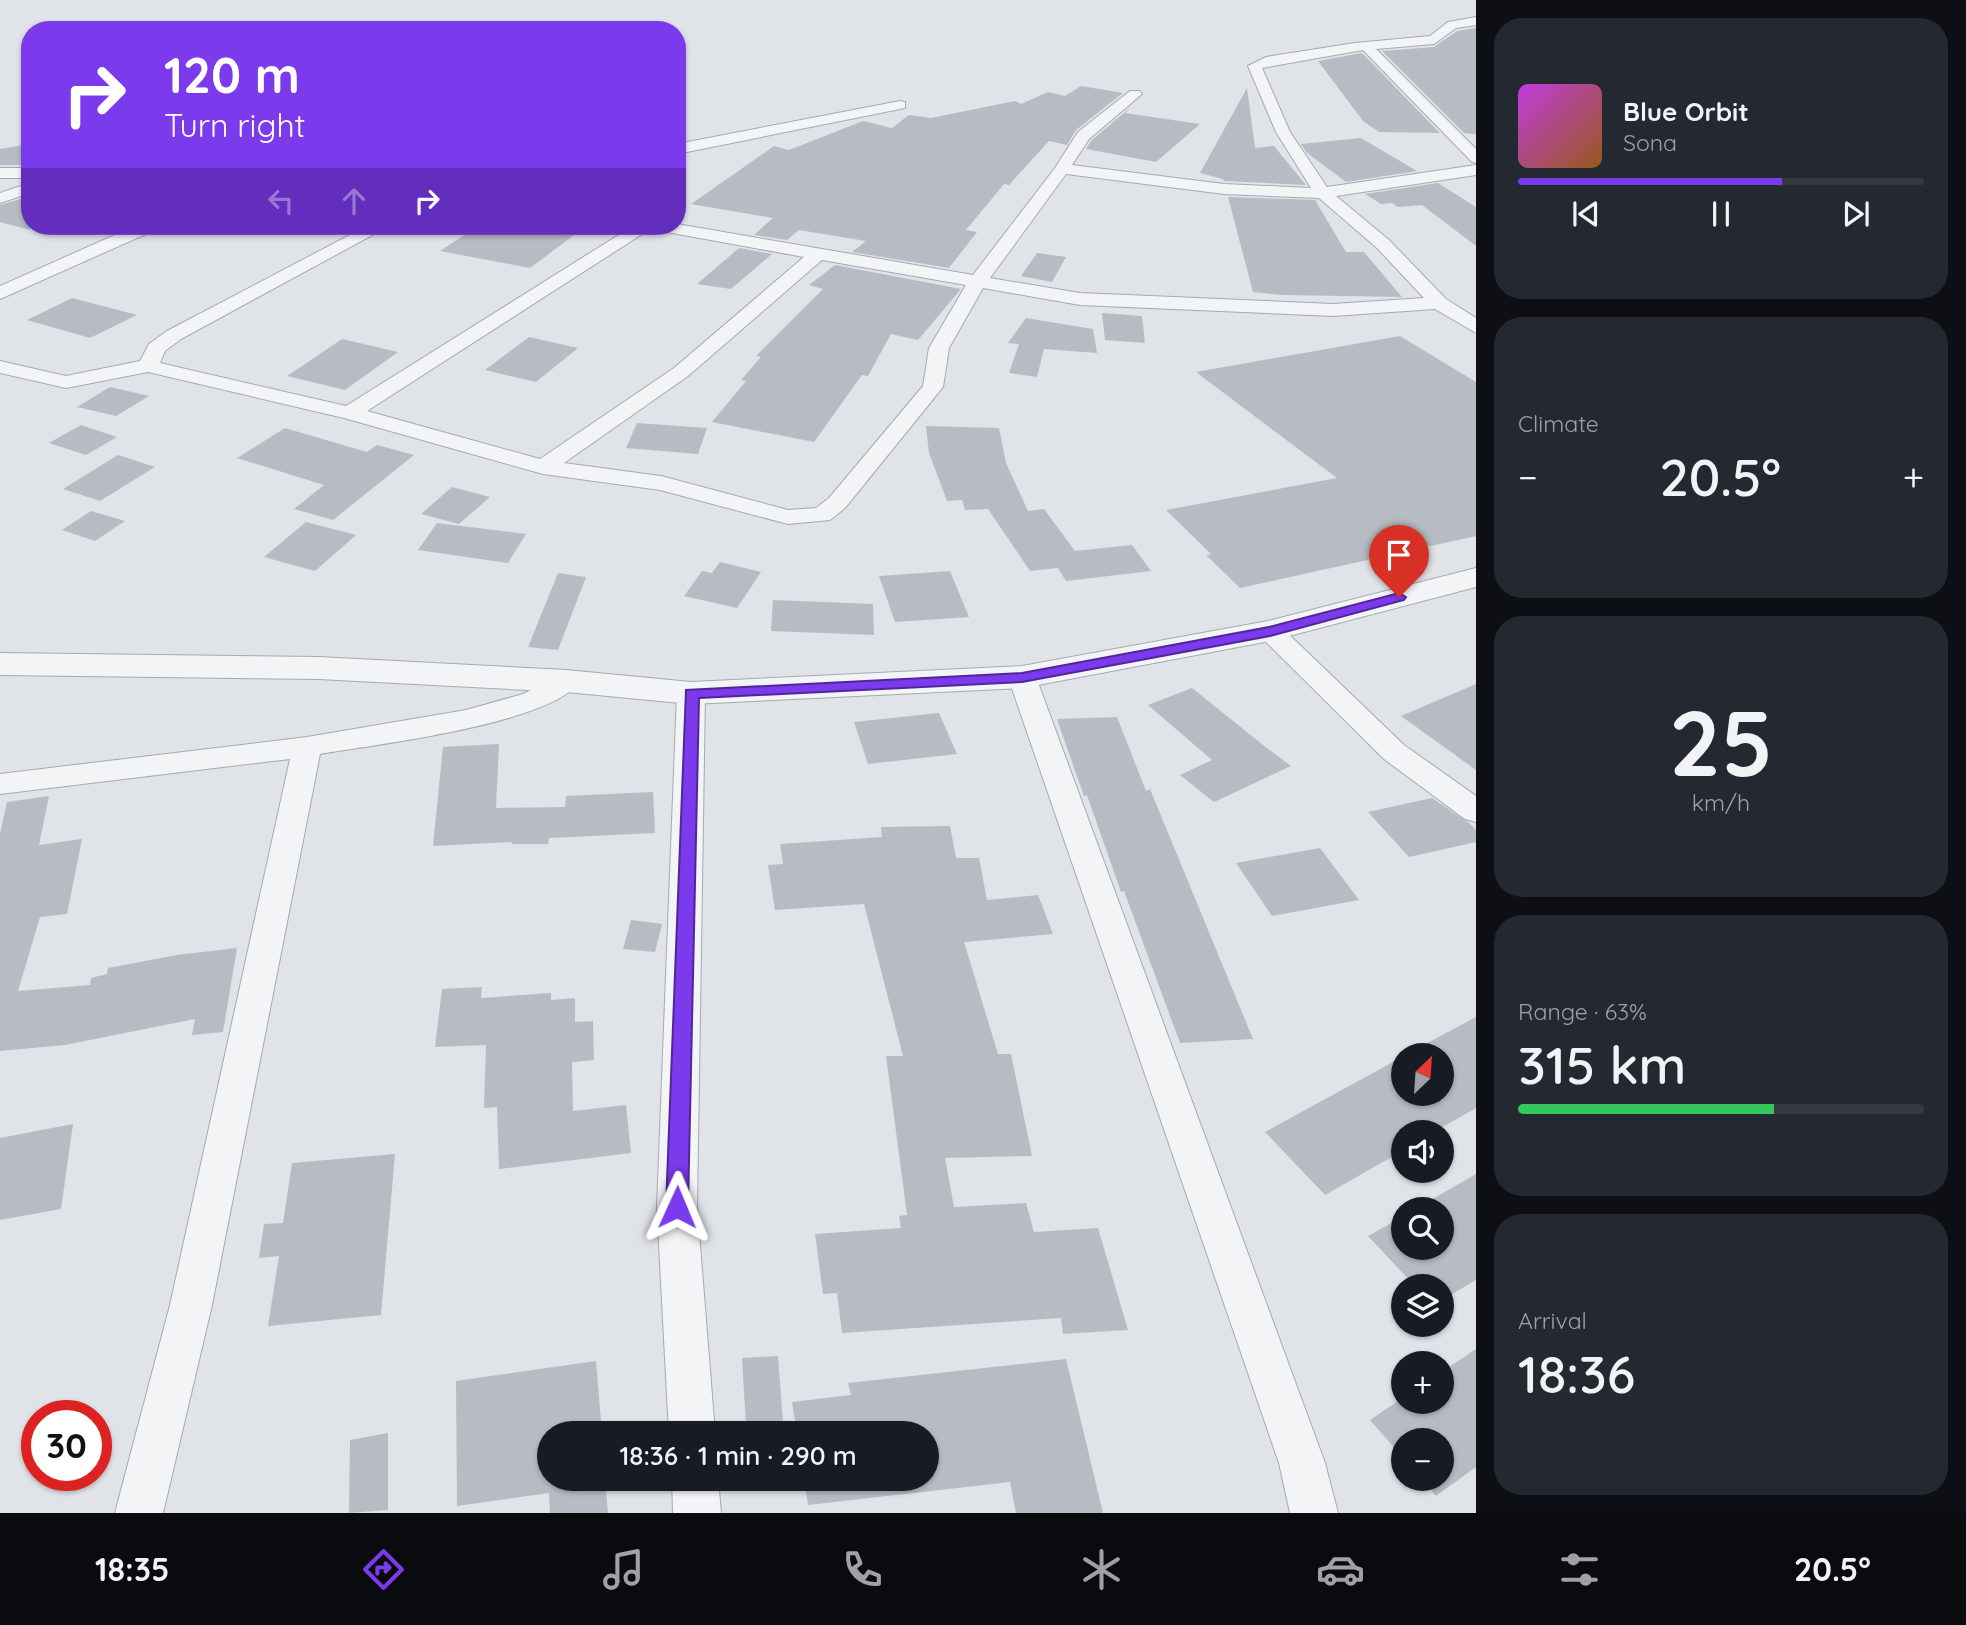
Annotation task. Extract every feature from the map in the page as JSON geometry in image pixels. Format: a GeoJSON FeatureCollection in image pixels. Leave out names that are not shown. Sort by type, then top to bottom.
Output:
{"type":"FeatureCollection","features":[{"type":"Feature","properties":{"kind":"street"},"geometry":{"type":"LineString","coordinates":[[1476,21],[1452,25],[1434,40],[1366,46],[1266,61],[1255,66],[1283,132],[1324,193],[1383,244],[1439,303],[1476,327]]}},
{"type":"Feature","properties":{"kind":"street"},"geometry":{"type":"LineString","coordinates":[[1452,25],[1476,38]]}},
{"type":"Feature","properties":{"kind":"street"},"geometry":{"type":"LineString","coordinates":[[1366,46],[1476,158]]}},
{"type":"Feature","properties":{"kind":"street"},"geometry":{"type":"LineString","coordinates":[[0,367],[66,382],[148,366],[349,412],[543,467],[661,483],[788,517],[822,515],[837,503],[933,387],[939,348],[977,282],[1062,169],[1070,149],[1079,138],[1135,94]]}},
{"type":"Feature","properties":{"kind":"street"},"geometry":{"type":"LineString","coordinates":[[686,147],[900,105]]}},
{"type":"Feature","properties":{"kind":"street"},"geometry":{"type":"LineString","coordinates":[[1062,169],[1224,190],[1324,193],[1476,170]]}},
{"type":"Feature","properties":{"kind":"street"},"geometry":{"type":"LineString","coordinates":[[0,173],[21,173]]}},
{"type":"Feature","properties":{"kind":"street"},"geometry":{"type":"LineString","coordinates":[[0,198],[21,191]]}},
{"type":"Feature","properties":{"kind":"street"},"geometry":{"type":"LineString","coordinates":[[686,231],[1080,299],[1333,310],[1439,303]]}},
{"type":"Feature","properties":{"kind":"street"},"geometry":{"type":"LineString","coordinates":[[0,293],[127,235]]}},
{"type":"Feature","properties":{"kind":"street"},"geometry":{"type":"LineString","coordinates":[[148,366],[156,348],[174,335],[363,235]]}},
{"type":"Feature","properties":{"kind":"street"},"geometry":{"type":"LineString","coordinates":[[349,412],[630,235]]}},
{"type":"Feature","properties":{"kind":"street"},"geometry":{"type":"LineString","coordinates":[[543,467],[681,372],[819,253]]}},
{"type":"Feature","properties":{"kind":"street"},"geometry":{"type":"LineString","coordinates":[[0,663],[319,668],[566,681],[691,694],[1022,677],[1270,631],[1476,577]]}},
{"type":"Feature","properties":{"kind":"street"},"geometry":{"type":"LineString","coordinates":[[1270,631],[1394,752],[1476,811]]}},
{"type":"Feature","properties":{"kind":"street"},"geometry":{"type":"LineString","coordinates":[[1022,677],[1302,1463],[1314,1513]]}},
{"type":"Feature","properties":{"kind":"street"},"geometry":{"type":"LineString","coordinates":[[0,784],[307,747],[467,719],[533,700],[566,681]]}},
{"type":"Feature","properties":{"kind":"street"},"geometry":{"type":"LineString","coordinates":[[691,694],[677,1207],[691,1421]]}},
{"type":"Feature","properties":{"kind":"street"},"geometry":{"type":"LineString","coordinates":[[139,1513],[191,1305],[307,747]]}},
{"type":"Feature","properties":{"kind":"street"},"geometry":{"type":"LineString","coordinates":[[696,1491],[697,1513]]}},
{"type":"Feature","properties":{"kind":"building"},"geometry":{"type":"Polygon","coordinates":[[[1476,28],[1476,134],[1464,133],[1382,51],[1434,47],[1457,31],[1476,28]]]}},
{"type":"Feature","properties":{"kind":"building"},"geometry":{"type":"Polygon","coordinates":[[[1362,53],[1440,133],[1379,132],[1363,121],[1318,61],[1362,53]]]}},
{"type":"Feature","properties":{"kind":"building"},"geometry":{"type":"Polygon","coordinates":[[[1081,86],[1123,93],[1076,130],[1067,145],[1049,141],[1009,185],[1004,184],[966,230],[977,232],[949,268],[852,252],[866,241],[799,230],[787,240],[754,235],[773,218],[691,204],[774,146],[789,150],[863,121],[892,128],[909,115],[931,118],[1015,101],[1021,104],[1048,92],[1065,96],[1081,86]]]}},
{"type":"Feature","properties":{"kind":"building"},"geometry":{"type":"Polygon","coordinates":[[[1247,88],[1255,148],[1274,146],[1306,185],[1224,181],[1200,173],[1247,88]]]}},
{"type":"Feature","properties":{"kind":"building"},"geometry":{"type":"Polygon","coordinates":[[[1132,106],[1125,113],[1200,124],[1156,162],[1086,149],[1091,141],[1132,106]]]}},
{"type":"Feature","properties":{"kind":"building"},"geometry":{"type":"Polygon","coordinates":[[[1361,138],[1417,171],[1346,182],[1306,152],[1301,144],[1361,138]]]}},
{"type":"Feature","properties":{"kind":"building"},"geometry":{"type":"Polygon","coordinates":[[[21,145],[21,165],[0,165],[0,149],[21,145]]]}},
{"type":"Feature","properties":{"kind":"building"},"geometry":{"type":"Polygon","coordinates":[[[1438,183],[1476,207],[1476,246],[1422,205],[1398,207],[1392,203],[1381,204],[1365,194],[1438,183]]]}},
{"type":"Feature","properties":{"kind":"building"},"geometry":{"type":"Polygon","coordinates":[[[1228,197],[1315,200],[1346,252],[1364,252],[1402,297],[1253,292],[1228,197]]]}},
{"type":"Feature","properties":{"kind":"building"},"geometry":{"type":"Polygon","coordinates":[[[21,199],[21,228],[0,222],[0,205],[21,199]]]}},
{"type":"Feature","properties":{"kind":"building"},"geometry":{"type":"Polygon","coordinates":[[[464,235],[574,235],[530,268],[440,251],[464,235]]]}},
{"type":"Feature","properties":{"kind":"building"},"geometry":{"type":"Polygon","coordinates":[[[739,248],[772,254],[731,289],[697,284],[739,248]]]}},
{"type":"Feature","properties":{"kind":"building"},"geometry":{"type":"Polygon","coordinates":[[[1037,253],[1066,257],[1052,282],[1021,276],[1037,253]]]}},
{"type":"Feature","properties":{"kind":"building"},"geometry":{"type":"Polygon","coordinates":[[[835,265],[961,289],[918,340],[891,334],[868,376],[862,375],[814,442],[712,422],[746,381],[741,380],[761,357],[756,356],[823,289],[809,285],[835,265]]]}},
{"type":"Feature","properties":{"kind":"building"},"geometry":{"type":"Polygon","coordinates":[[[72,298],[137,315],[90,338],[27,320],[72,298]]]}},
{"type":"Feature","properties":{"kind":"building"},"geometry":{"type":"Polygon","coordinates":[[[1102,313],[1142,316],[1145,343],[1105,340],[1102,313]]]}},
{"type":"Feature","properties":{"kind":"building"},"geometry":{"type":"Polygon","coordinates":[[[1026,318],[1093,329],[1097,353],[1044,349],[1037,377],[1009,373],[1019,344],[1008,343],[1026,318]]]}},
{"type":"Feature","properties":{"kind":"building"},"geometry":{"type":"Polygon","coordinates":[[[1400,336],[1476,382],[1476,536],[1240,588],[1206,555],[1211,554],[1166,510],[1337,478],[1196,372],[1400,336]]]}},
{"type":"Feature","properties":{"kind":"building"},"geometry":{"type":"Polygon","coordinates":[[[529,337],[578,348],[536,382],[485,370],[529,337]]]}},
{"type":"Feature","properties":{"kind":"building"},"geometry":{"type":"Polygon","coordinates":[[[342,339],[398,352],[345,390],[287,376],[342,339]]]}},
{"type":"Feature","properties":{"kind":"building"},"geometry":{"type":"Polygon","coordinates":[[[110,387],[149,396],[116,416],[77,407],[110,387]]]}},
{"type":"Feature","properties":{"kind":"building"},"geometry":{"type":"Polygon","coordinates":[[[637,423],[707,428],[698,454],[626,448],[637,423]]]}},
{"type":"Feature","properties":{"kind":"building"},"geometry":{"type":"Polygon","coordinates":[[[81,425],[117,437],[86,455],[49,443],[81,425]]]}},
{"type":"Feature","properties":{"kind":"building"},"geometry":{"type":"Polygon","coordinates":[[[926,426],[999,428],[1006,463],[1028,511],[1044,509],[1075,551],[1132,545],[1151,571],[1066,581],[1058,568],[1030,571],[988,509],[965,510],[962,500],[947,501],[929,453],[926,426]]]}},
{"type":"Feature","properties":{"kind":"building"},"geometry":{"type":"Polygon","coordinates":[[[285,428],[367,452],[377,445],[414,455],[333,520],[294,509],[324,485],[237,458],[285,428]]]}},
{"type":"Feature","properties":{"kind":"building"},"geometry":{"type":"Polygon","coordinates":[[[118,455],[155,467],[100,501],[63,489],[118,455]]]}},
{"type":"Feature","properties":{"kind":"building"},"geometry":{"type":"Polygon","coordinates":[[[452,487],[490,497],[459,524],[421,514],[452,487]]]}},
{"type":"Feature","properties":{"kind":"building"},"geometry":{"type":"Polygon","coordinates":[[[91,511],[125,521],[95,541],[62,530],[91,511]]]}},
{"type":"Feature","properties":{"kind":"building"},"geometry":{"type":"Polygon","coordinates":[[[306,522],[356,535],[315,571],[264,557],[306,522]]]}},
{"type":"Feature","properties":{"kind":"building"},"geometry":{"type":"Polygon","coordinates":[[[437,523],[526,534],[508,563],[418,550],[437,523]]]}},
{"type":"Feature","properties":{"kind":"building"},"geometry":{"type":"Polygon","coordinates":[[[720,562],[761,572],[737,608],[684,596],[702,571],[712,573],[720,562]]]}},
{"type":"Feature","properties":{"kind":"building"},"geometry":{"type":"Polygon","coordinates":[[[950,571],[969,617],[895,622],[879,576],[950,571]]]}},
{"type":"Feature","properties":{"kind":"building"},"geometry":{"type":"Polygon","coordinates":[[[558,573],[586,577],[558,650],[528,647],[558,573]]]}},
{"type":"Feature","properties":{"kind":"building"},"geometry":{"type":"Polygon","coordinates":[[[773,600],[873,604],[874,635],[771,631],[773,600]]]}},
{"type":"Feature","properties":{"kind":"building"},"geometry":{"type":"Polygon","coordinates":[[[1476,684],[1476,770],[1401,716],[1476,684]]]}},
{"type":"Feature","properties":{"kind":"building"},"geometry":{"type":"Polygon","coordinates":[[[1192,688],[1291,766],[1214,802],[1180,775],[1212,760],[1148,705],[1192,688]]]}},
{"type":"Feature","properties":{"kind":"building"},"geometry":{"type":"Polygon","coordinates":[[[939,713],[957,754],[868,764],[854,722],[939,713]]]}},
{"type":"Feature","properties":{"kind":"building"},"geometry":{"type":"Polygon","coordinates":[[[1117,717],[1146,791],[1150,789],[1253,1039],[1180,1043],[1057,719],[1117,717]]]}},
{"type":"Feature","properties":{"kind":"building"},"geometry":{"type":"Polygon","coordinates":[[[499,744],[496,808],[565,807],[566,796],[653,792],[655,833],[549,838],[548,844],[512,842],[433,846],[443,747],[499,744]]]}},
{"type":"Feature","properties":{"kind":"building"},"geometry":{"type":"Polygon","coordinates":[[[49,796],[39,845],[82,839],[67,914],[40,917],[18,991],[90,985],[91,978],[107,974],[108,968],[177,955],[237,948],[223,1032],[192,1035],[195,1019],[65,1045],[0,1051],[0,834],[7,802],[49,796]]]}},
{"type":"Feature","properties":{"kind":"building"},"geometry":{"type":"Polygon","coordinates":[[[1432,798],[1476,830],[1476,842],[1409,857],[1368,812],[1432,798]]]}},
{"type":"Feature","properties":{"kind":"building"},"geometry":{"type":"Polygon","coordinates":[[[950,826],[956,858],[979,858],[987,900],[1038,895],[1053,934],[964,942],[998,1054],[1011,1054],[1032,1156],[945,1158],[954,1207],[1026,1203],[1034,1232],[1098,1228],[1128,1330],[1063,1334],[1061,1318],[842,1333],[837,1293],[823,1294],[815,1234],[901,1228],[899,1216],[907,1215],[886,1056],[903,1056],[864,904],[775,910],[768,865],[783,864],[780,844],[882,837],[881,827],[950,826]]]}},
{"type":"Feature","properties":{"kind":"building"},"geometry":{"type":"Polygon","coordinates":[[[1320,848],[1359,900],[1272,916],[1236,863],[1320,848]]]}},
{"type":"Feature","properties":{"kind":"building"},"geometry":{"type":"Polygon","coordinates":[[[631,920],[662,924],[655,952],[623,949],[631,920]]]}},
{"type":"Feature","properties":{"kind":"building"},"geometry":{"type":"Polygon","coordinates":[[[482,987],[481,998],[551,993],[551,1000],[575,998],[575,1022],[593,1021],[594,1060],[572,1062],[573,1111],[626,1105],[631,1153],[499,1169],[497,1107],[484,1108],[486,1045],[435,1047],[442,989],[482,987]]]}},
{"type":"Feature","properties":{"kind":"building"},"geometry":{"type":"Polygon","coordinates":[[[1476,1017],[1476,1108],[1454,1121],[1391,1120],[1391,1157],[1325,1195],[1265,1132],[1391,1063],[1391,1106],[1454,1106],[1454,1043],[1427,1043],[1476,1017]]]}},
{"type":"Feature","properties":{"kind":"building"},"geometry":{"type":"Polygon","coordinates":[[[73,1124],[61,1209],[0,1220],[0,1138],[73,1124]]]}},
{"type":"Feature","properties":{"kind":"building"},"geometry":{"type":"Polygon","coordinates":[[[395,1154],[381,1315],[268,1326],[279,1256],[259,1258],[264,1224],[283,1223],[292,1163],[395,1154]]]}},
{"type":"Feature","properties":{"kind":"building"},"geometry":{"type":"Polygon","coordinates":[[[1476,1174],[1476,1280],[1454,1293],[1454,1274],[1404,1274],[1368,1236],[1391,1223],[1391,1260],[1454,1260],[1454,1197],[1436,1197],[1476,1174]]]}},
{"type":"Feature","properties":{"kind":"building"},"geometry":{"type":"Polygon","coordinates":[[[1476,1349],[1476,1467],[1454,1483],[1454,1428],[1391,1428],[1391,1444],[1370,1420],[1391,1406],[1391,1414],[1454,1414],[1454,1364],[1476,1349]]]}},
{"type":"Feature","properties":{"kind":"building"},"geometry":{"type":"Polygon","coordinates":[[[778,1356],[783,1421],[746,1421],[742,1358],[778,1356]]]}},
{"type":"Feature","properties":{"kind":"building"},"geometry":{"type":"Polygon","coordinates":[[[1066,1359],[1103,1513],[1016,1513],[1010,1482],[939,1490],[939,1421],[795,1421],[792,1402],[851,1395],[848,1383],[1066,1359]]]}},
{"type":"Feature","properties":{"kind":"building"},"geometry":{"type":"Polygon","coordinates":[[[596,1361],[601,1421],[537,1421],[537,1491],[606,1491],[608,1513],[550,1513],[549,1493],[457,1506],[456,1381],[596,1361]]]}},
{"type":"Feature","properties":{"kind":"building"},"geometry":{"type":"Polygon","coordinates":[[[388,1433],[388,1510],[349,1513],[350,1440],[388,1433]]]}},
{"type":"Feature","properties":{"kind":"building"},"geometry":{"type":"Polygon","coordinates":[[[806,1491],[931,1491],[808,1505],[806,1491]]]}},
{"type":"Feature","properties":{"kind":"route"},"geometry":{"type":"LineString","coordinates":[[677,1207],[691,694],[1022,677],[1270,631],[1399,597]]}}]}
